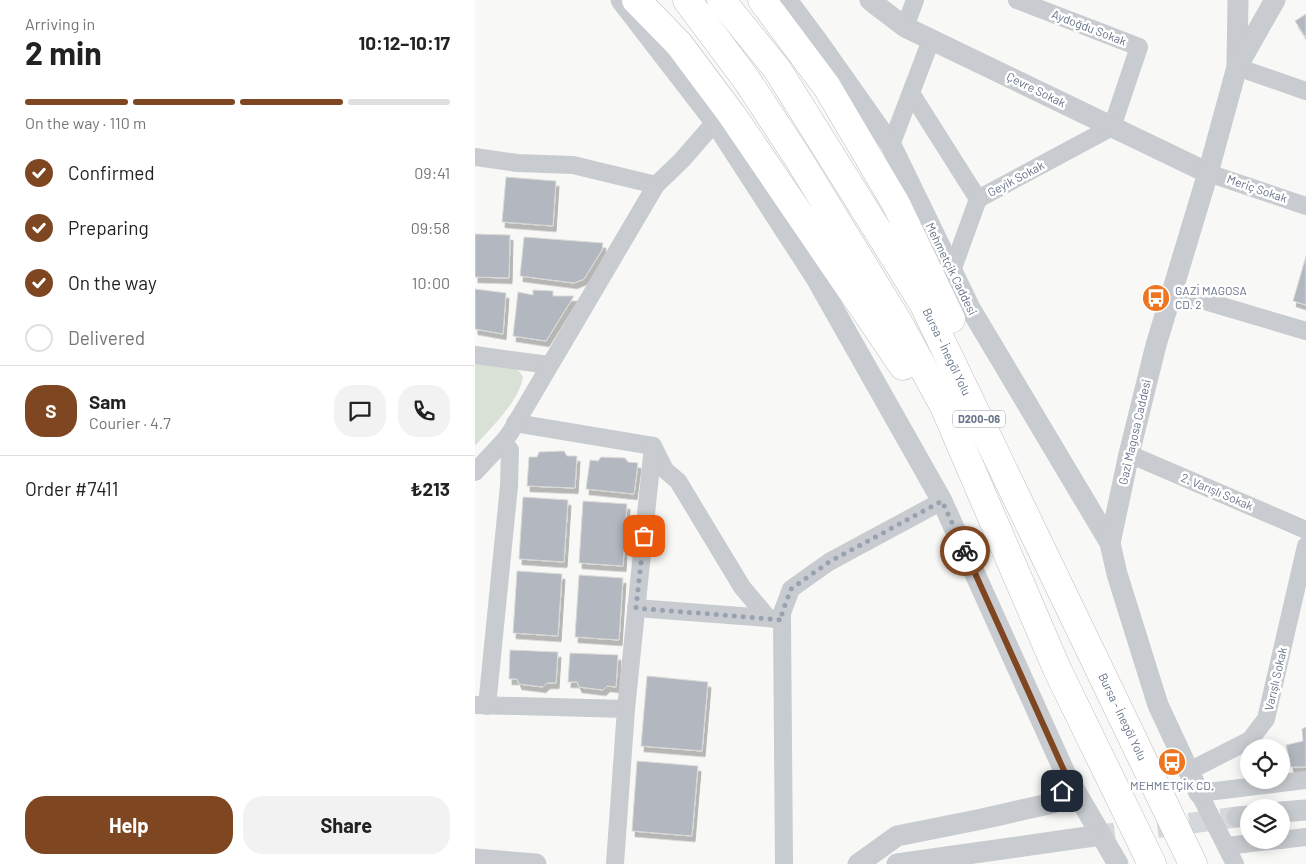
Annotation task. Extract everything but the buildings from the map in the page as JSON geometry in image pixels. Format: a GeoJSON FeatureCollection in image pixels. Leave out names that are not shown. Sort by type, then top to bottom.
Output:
{"type":"FeatureCollection","features":[{"type":"Feature","properties":{"kind":"highway"},"geometry":{"type":"LineString","coordinates":[[636,0],[679,44],[732,115],[884,337],[978,483]]}},
{"type":"Feature","properties":{"kind":"highway","name":"D200-06"},"geometry":{"type":"LineString","coordinates":[[687,0],[745,79],[798,158],[898,322],[944,406],[1057,669],[1152,864]]}},
{"type":"Feature","properties":{"kind":"highway","name":"Bursa - İnegöl Yolu"},"geometry":{"type":"LineString","coordinates":[[721,0],[777,69],[923,303],[1193,864]]}},
{"type":"Feature","properties":{"kind":"highway"},"geometry":{"type":"LineString","coordinates":[[762,0],[827,87],[896,204],[951,319],[965,390]]}},
{"type":"Feature","properties":{"kind":"street"},"geometry":{"type":"LineString","coordinates":[[621,0],[715,122],[816,278],[942,501],[1066,775],[1118,864]]}},
{"type":"Feature","properties":{"kind":"street","name":"Mehmetçik Caddesi"},"geometry":{"type":"LineString","coordinates":[[787,0],[891,145],[970,308],[1110,543]]}},
{"type":"Feature","properties":{"kind":"street","name":"Çevre Sokak"},"geometry":{"type":"LineString","coordinates":[[870,0],[905,27],[1208,173]]}},
{"type":"Feature","properties":{"kind":"street"},"geometry":{"type":"LineString","coordinates":[[905,27],[915,0]]}},
{"type":"Feature","properties":{"kind":"street","name":"Aydoğdu Sokak"},"geometry":{"type":"LineString","coordinates":[[1017,0],[1139,47],[1112,127]]}},
{"type":"Feature","properties":{"kind":"street"},"geometry":{"type":"LineString","coordinates":[[1237,66],[1238,0]]}},
{"type":"Feature","properties":{"kind":"street"},"geometry":{"type":"LineString","coordinates":[[1237,66],[1275,0]]}},
{"type":"Feature","properties":{"kind":"street"},"geometry":{"type":"LineString","coordinates":[[891,145],[931,40]]}},
{"type":"Feature","properties":{"kind":"street"},"geometry":{"type":"LineString","coordinates":[[1237,66],[1306,91]]}},
{"type":"Feature","properties":{"kind":"street","name":"Gazi Magosa Caddesi"},"geometry":{"type":"LineString","coordinates":[[1199,793],[1158,705],[1117,574],[1110,543],[1129,454],[1156,345],[1208,173],[1237,66]]}},
{"type":"Feature","properties":{"kind":"street","name":"Geyik Sokak"},"geometry":{"type":"LineString","coordinates":[[911,93],[978,199],[1112,127]]}},
{"type":"Feature","properties":{"kind":"street"},"geometry":{"type":"LineString","coordinates":[[475,472],[503,442],[515,423],[656,184],[683,160],[715,122]]}},
{"type":"Feature","properties":{"kind":"street"},"geometry":{"type":"LineString","coordinates":[[475,157],[517,163],[573,165],[656,184]]}},
{"type":"Feature","properties":{"kind":"street","name":"Meriç Sokak"},"geometry":{"type":"LineString","coordinates":[[1208,173],[1306,206]]}},
{"type":"Feature","properties":{"kind":"street"},"geometry":{"type":"LineString","coordinates":[[952,271],[978,199]]}},
{"type":"Feature","properties":{"kind":"street"},"geometry":{"type":"LineString","coordinates":[[1171,291],[1306,331]]}},
{"type":"Feature","properties":{"kind":"street"},"geometry":{"type":"LineString","coordinates":[[475,355],[549,365]]}},
{"type":"Feature","properties":{"kind":"street"},"geometry":{"type":"LineString","coordinates":[[515,423],[653,446]]}},
{"type":"Feature","properties":{"kind":"street"},"geometry":{"type":"LineString","coordinates":[[503,442],[511,450],[509,486],[481,705],[625,709]]}},
{"type":"Feature","properties":{"kind":"street"},"geometry":{"type":"LineString","coordinates":[[615,864],[625,709],[653,446]]}},
{"type":"Feature","properties":{"kind":"street"},"geometry":{"type":"LineString","coordinates":[[653,446],[665,470],[678,481],[742,587],[775,619],[784,864]]}},
{"type":"Feature","properties":{"kind":"street","name":"2. Varışlı Sokak"},"geometry":{"type":"LineString","coordinates":[[1129,454],[1306,530]]}},
{"type":"Feature","properties":{"kind":"street"},"geometry":{"type":"LineString","coordinates":[[636,608],[775,619],[782,613],[791,589],[829,562],[942,501]]}},
{"type":"Feature","properties":{"kind":"street","name":"Varışlı Sokak"},"geometry":{"type":"LineString","coordinates":[[1189,771],[1250,740],[1266,719],[1306,546]]}},
{"type":"Feature","properties":{"kind":"street"},"geometry":{"type":"LineString","coordinates":[[858,864],[897,836],[1053,803],[1062,791],[1066,775]]}},
{"type":"Feature","properties":{"kind":"street"},"geometry":{"type":"LineString","coordinates":[[1235,864],[1199,793],[1306,780]]}},
{"type":"Feature","properties":{"kind":"street"},"geometry":{"type":"LineString","coordinates":[[1290,811],[1306,810]]}},
{"type":"Feature","properties":{"kind":"street"},"geometry":{"type":"LineString","coordinates":[[897,864],[1094,836]]}},
{"type":"Feature","properties":{"kind":"street"},"geometry":{"type":"LineString","coordinates":[[1290,839],[1306,837]]}},
{"type":"Feature","properties":{"kind":"street"},"geometry":{"type":"LineString","coordinates":[[1226,846],[1240,844]]}},
{"type":"Feature","properties":{"kind":"street"},"geometry":{"type":"LineString","coordinates":[[475,859],[536,864]]}},
{"type":"Feature","properties":{"kind":"shaded area"},"geometry":{"type":"Polygon","coordinates":[[[475,360],[509,366],[519,371],[523,377],[516,396],[510,405],[475,446],[475,360]]]}},
{"type":"Feature","properties":{"kind":"tunnel"},"geometry":{"type":"LineString","coordinates":[[1094,836],[1237,817]]}},
{"type":"Feature","properties":{"kind":"way so far"},"geometry":{"type":"LineString","coordinates":[[644,536],[636,608],[782,620],[782,613],[791,589],[829,562],[942,501],[965,551]]}},
{"type":"Feature","properties":{"kind":"place","name":"GAZİ MAGOSA CD. 2"},"geometry":{"type":"Point","coordinates":[1156,298]}},
{"type":"Feature","properties":{"kind":"place","name":"MEHMETÇİK CD."},"geometry":{"type":"Point","coordinates":[1172,762]}},
{"type":"Feature","properties":{"kind":"route"},"geometry":{"type":"LineString","coordinates":[[965,551],[1066,775],[1062,791]]}}]}
